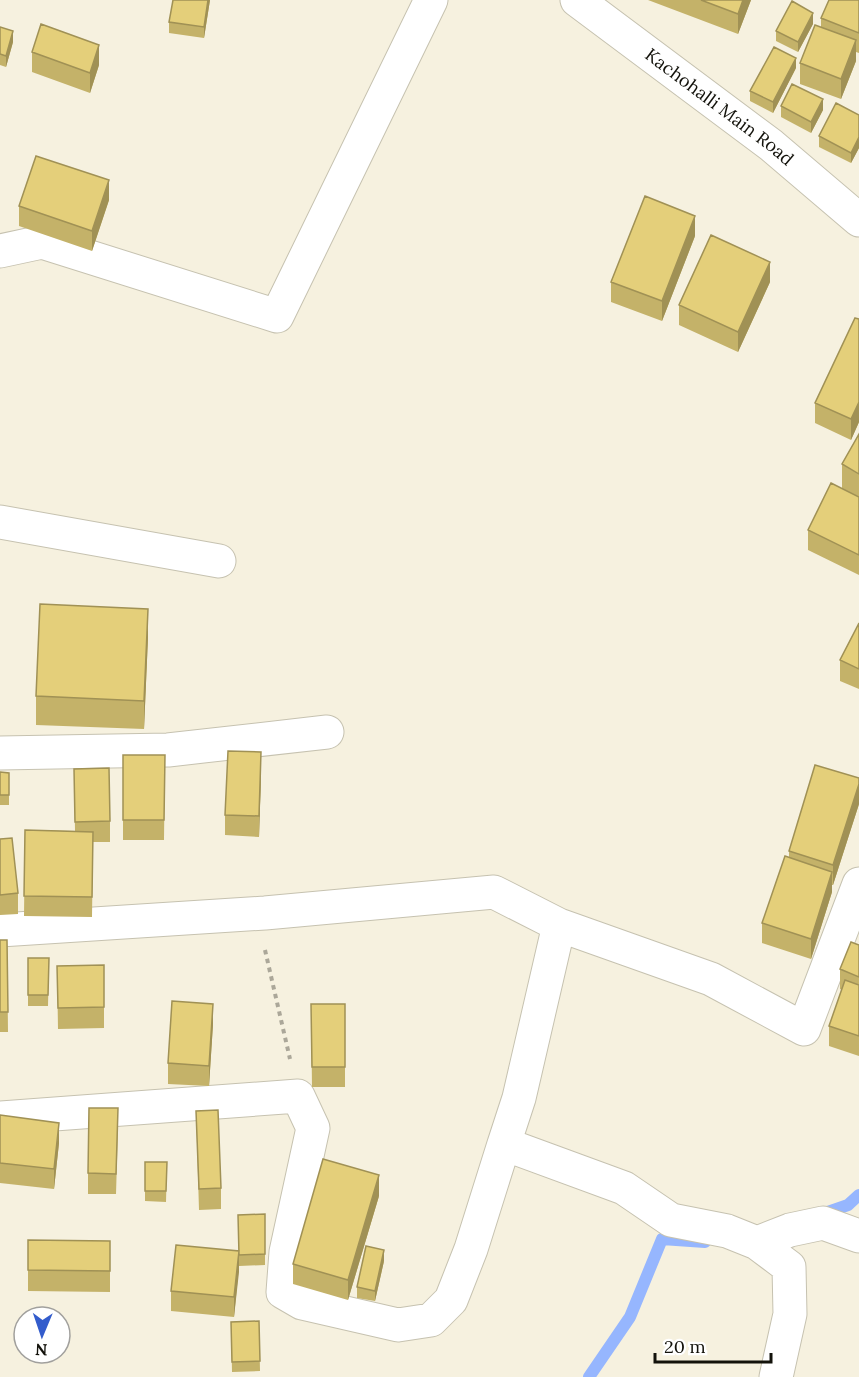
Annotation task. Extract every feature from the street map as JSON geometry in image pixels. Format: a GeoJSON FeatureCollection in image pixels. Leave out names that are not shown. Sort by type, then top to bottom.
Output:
{"type":"FeatureCollection","features":[{"type":"Feature","properties":{"kind":"street"},"geometry":{"type":"LineString","coordinates":[[0,251],[42,242],[277,316],[431,0]]}},
{"type":"Feature","properties":{"kind":"street","name":"Kachohalli Main Road"},"geometry":{"type":"LineString","coordinates":[[577,0],[771,145],[859,220]]}},
{"type":"Feature","properties":{"kind":"street"},"geometry":{"type":"LineString","coordinates":[[0,522],[219,561]]}},
{"type":"Feature","properties":{"kind":"street"},"geometry":{"type":"LineString","coordinates":[[0,753],[168,750],[327,732]]}},
{"type":"Feature","properties":{"kind":"street"},"geometry":{"type":"LineString","coordinates":[[0,930],[264,913],[494,892],[559,926],[711,979],[804,1029],[859,884]]}},
{"type":"Feature","properties":{"kind":"street"},"geometry":{"type":"LineString","coordinates":[[0,1118],[298,1096],[313,1128],[286,1252],[283,1292],[302,1303],[398,1324],[430,1320],[451,1300],[471,1249],[519,1098],[559,926]]}},
{"type":"Feature","properties":{"kind":"street"},"geometry":{"type":"LineString","coordinates":[[504,1144],[624,1188],[671,1220],[727,1231],[757,1243],[789,1267],[790,1314],[776,1377]]}},
{"type":"Feature","properties":{"kind":"street"},"geometry":{"type":"LineString","coordinates":[[757,1243],[790,1230],[823,1223],[859,1236]]}},
{"type":"Feature","properties":{"kind":"path"},"geometry":{"type":"LineString","coordinates":[[264,913],[262,935],[298,1096]]}},
{"type":"Feature","properties":{"kind":"building"},"geometry":{"type":"Polygon","coordinates":[[[173,0],[208,0],[204,27],[169,22],[173,0]]]}},
{"type":"Feature","properties":{"kind":"building"},"geometry":{"type":"Polygon","coordinates":[[[701,0],[743,0],[738,14],[701,0]]]}},
{"type":"Feature","properties":{"kind":"building"},"geometry":{"type":"Polygon","coordinates":[[[829,0],[859,0],[859,33],[821,18],[829,0]]]}},
{"type":"Feature","properties":{"kind":"building"},"geometry":{"type":"Polygon","coordinates":[[[792,1],[813,13],[798,42],[776,31],[792,1]]]}},
{"type":"Feature","properties":{"kind":"building"},"geometry":{"type":"Polygon","coordinates":[[[41,24],[99,45],[90,73],[32,52],[41,24]]]}},
{"type":"Feature","properties":{"kind":"building"},"geometry":{"type":"Polygon","coordinates":[[[815,25],[856,40],[841,79],[800,63],[815,25]]]}},
{"type":"Feature","properties":{"kind":"building"},"geometry":{"type":"Polygon","coordinates":[[[0,27],[13,31],[6,56],[0,54],[0,27]]]}},
{"type":"Feature","properties":{"kind":"building"},"geometry":{"type":"Polygon","coordinates":[[[774,47],[796,58],[773,102],[750,91],[774,47]]]}},
{"type":"Feature","properties":{"kind":"building"},"geometry":{"type":"Polygon","coordinates":[[[792,84],[823,99],[811,122],[781,106],[792,84]]]}},
{"type":"Feature","properties":{"kind":"building"},"geometry":{"type":"Polygon","coordinates":[[[836,103],[859,115],[859,137],[851,153],[819,136],[836,103]]]}},
{"type":"Feature","properties":{"kind":"building"},"geometry":{"type":"Polygon","coordinates":[[[36,156],[109,180],[92,231],[19,206],[36,156]]]}},
{"type":"Feature","properties":{"kind":"building"},"geometry":{"type":"Polygon","coordinates":[[[645,196],[695,216],[662,301],[611,282],[645,196]]]}},
{"type":"Feature","properties":{"kind":"building"},"geometry":{"type":"Polygon","coordinates":[[[711,235],[770,262],[738,332],[679,305],[711,235]]]}},
{"type":"Feature","properties":{"kind":"building"},"geometry":{"type":"Polygon","coordinates":[[[855,318],[859,319],[859,402],[851,419],[815,403],[855,318]]]}},
{"type":"Feature","properties":{"kind":"building"},"geometry":{"type":"Polygon","coordinates":[[[859,434],[859,474],[842,464],[859,434]]]}},
{"type":"Feature","properties":{"kind":"building"},"geometry":{"type":"Polygon","coordinates":[[[831,483],[859,497],[859,555],[808,530],[831,483]]]}},
{"type":"Feature","properties":{"kind":"building"},"geometry":{"type":"Polygon","coordinates":[[[40,604],[148,609],[144,701],[36,696],[40,604]]]}},
{"type":"Feature","properties":{"kind":"building"},"geometry":{"type":"Polygon","coordinates":[[[859,623],[859,669],[840,660],[859,623]]]}},
{"type":"Feature","properties":{"kind":"building"},"geometry":{"type":"Polygon","coordinates":[[[228,751],[261,752],[259,816],[225,815],[228,751]]]}},
{"type":"Feature","properties":{"kind":"building"},"geometry":{"type":"Polygon","coordinates":[[[123,755],[165,755],[164,820],[123,820],[123,755]]]}},
{"type":"Feature","properties":{"kind":"building"},"geometry":{"type":"Polygon","coordinates":[[[815,765],[859,778],[833,865],[789,851],[815,765]]]}},
{"type":"Feature","properties":{"kind":"building"},"geometry":{"type":"Polygon","coordinates":[[[109,768],[110,821],[75,822],[74,769],[109,768]]]}},
{"type":"Feature","properties":{"kind":"building"},"geometry":{"type":"Polygon","coordinates":[[[0,772],[9,773],[9,795],[0,795],[0,772]]]}},
{"type":"Feature","properties":{"kind":"building"},"geometry":{"type":"Polygon","coordinates":[[[25,830],[93,832],[92,897],[24,896],[25,830]]]}},
{"type":"Feature","properties":{"kind":"building"},"geometry":{"type":"Polygon","coordinates":[[[12,838],[18,893],[0,895],[0,839],[12,838]]]}},
{"type":"Feature","properties":{"kind":"building"},"geometry":{"type":"Polygon","coordinates":[[[785,856],[832,872],[811,939],[762,923],[785,856]]]}},
{"type":"Feature","properties":{"kind":"building"},"geometry":{"type":"Polygon","coordinates":[[[0,940],[7,940],[8,1012],[0,1012],[0,940]]]}},
{"type":"Feature","properties":{"kind":"building"},"geometry":{"type":"Polygon","coordinates":[[[851,942],[859,945],[859,977],[840,969],[851,942]]]}},
{"type":"Feature","properties":{"kind":"building"},"geometry":{"type":"Polygon","coordinates":[[[28,958],[49,958],[48,995],[28,995],[28,958]]]}},
{"type":"Feature","properties":{"kind":"building"},"geometry":{"type":"Polygon","coordinates":[[[104,965],[104,1007],[58,1008],[57,966],[104,965]]]}},
{"type":"Feature","properties":{"kind":"building"},"geometry":{"type":"Polygon","coordinates":[[[845,980],[859,985],[859,1036],[829,1026],[845,980]]]}},
{"type":"Feature","properties":{"kind":"building"},"geometry":{"type":"Polygon","coordinates":[[[172,1001],[213,1004],[209,1066],[168,1063],[172,1001]]]}},
{"type":"Feature","properties":{"kind":"building"},"geometry":{"type":"Polygon","coordinates":[[[311,1004],[345,1004],[345,1067],[312,1067],[311,1004]]]}},
{"type":"Feature","properties":{"kind":"building"},"geometry":{"type":"Polygon","coordinates":[[[89,1108],[118,1108],[116,1174],[88,1173],[89,1108]]]}},
{"type":"Feature","properties":{"kind":"building"},"geometry":{"type":"Polygon","coordinates":[[[218,1110],[221,1188],[199,1189],[196,1111],[218,1110]]]}},
{"type":"Feature","properties":{"kind":"building"},"geometry":{"type":"Polygon","coordinates":[[[0,1115],[59,1123],[54,1169],[0,1163],[0,1115]]]}},
{"type":"Feature","properties":{"kind":"building"},"geometry":{"type":"Polygon","coordinates":[[[323,1159],[379,1175],[348,1280],[293,1264],[323,1159]]]}},
{"type":"Feature","properties":{"kind":"building"},"geometry":{"type":"Polygon","coordinates":[[[145,1162],[167,1162],[166,1191],[145,1191],[145,1162]]]}},
{"type":"Feature","properties":{"kind":"building"},"geometry":{"type":"Polygon","coordinates":[[[265,1214],[265,1254],[239,1255],[238,1215],[265,1214]]]}},
{"type":"Feature","properties":{"kind":"building"},"geometry":{"type":"Polygon","coordinates":[[[28,1240],[110,1241],[110,1271],[28,1270],[28,1240]]]}},
{"type":"Feature","properties":{"kind":"building"},"geometry":{"type":"Polygon","coordinates":[[[176,1245],[239,1251],[234,1297],[171,1291],[176,1245]]]}},
{"type":"Feature","properties":{"kind":"building"},"geometry":{"type":"Polygon","coordinates":[[[366,1246],[384,1250],[375,1291],[357,1287],[366,1246]]]}},
{"type":"Feature","properties":{"kind":"building"},"geometry":{"type":"Polygon","coordinates":[[[259,1321],[260,1361],[232,1362],[231,1322],[259,1321]]]}},
{"type":"Feature","properties":{"kind":"waterway"},"geometry":{"type":"LineString","coordinates":[[822,1214],[848,1205],[859,1195]]}},
{"type":"Feature","properties":{"kind":"waterway"},"geometry":{"type":"LineString","coordinates":[[589,1377],[630,1317],[662,1239],[705,1242]]}}]}
